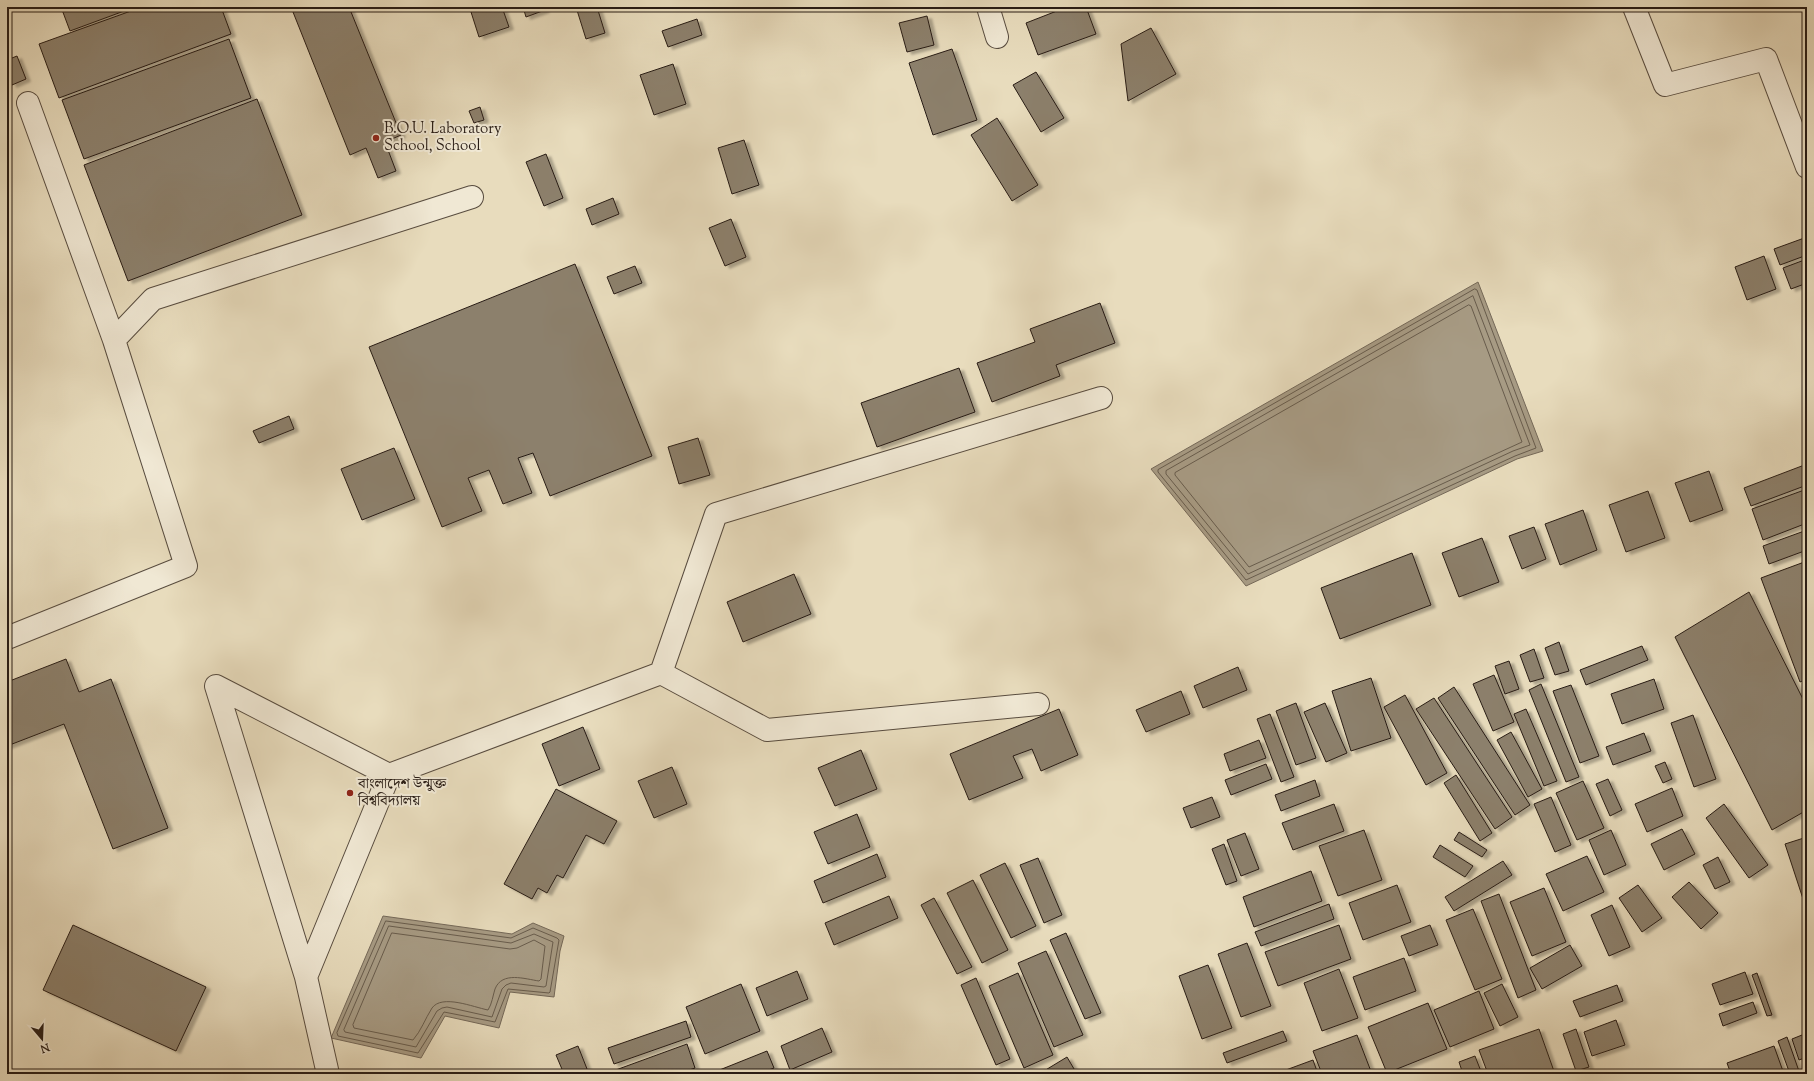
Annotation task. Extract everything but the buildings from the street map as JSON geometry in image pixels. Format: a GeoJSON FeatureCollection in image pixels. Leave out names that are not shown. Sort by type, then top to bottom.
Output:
{"type":"FeatureCollection","features":[{"type":"Feature","properties":{"kind":"street"},"geometry":{"type":"LineString","coordinates":[[988,7],[997,37]]}},
{"type":"Feature","properties":{"kind":"street"},"geometry":{"type":"LineString","coordinates":[[1634,7],[1665,85],[1766,59],[1807,167]]}},
{"type":"Feature","properties":{"kind":"street"},"geometry":{"type":"LineString","coordinates":[[7,638],[186,566],[114,340],[28,103]]}},
{"type":"Feature","properties":{"kind":"street"},"geometry":{"type":"LineString","coordinates":[[114,340],[153,299],[472,197]]}},
{"type":"Feature","properties":{"kind":"street"},"geometry":{"type":"LineString","coordinates":[[661,673],[716,514],[1101,398]]}},
{"type":"Feature","properties":{"kind":"street"},"geometry":{"type":"LineString","coordinates":[[306,977],[389,775],[661,673],[766,730],[1038,704]]}},
{"type":"Feature","properties":{"kind":"street"},"geometry":{"type":"LineString","coordinates":[[328,1074],[306,977],[216,686],[389,775]]}},
{"type":"Feature","properties":{"kind":"water"},"geometry":{"type":"Polygon","coordinates":[[[1478,282],[1543,451],[1517,459],[1246,586],[1151,469],[1478,282]]]}},
{"type":"Feature","properties":{"kind":"water"},"geometry":{"type":"Polygon","coordinates":[[[383,916],[512,934],[533,923],[564,936],[560,951],[554,997],[510,992],[499,1028],[445,1016],[421,1058],[331,1038],[383,916]]]}},
{"type":"Feature","properties":{"kind":"place","name":"B.O.U. Laboratory School, School"},"geometry":{"type":"Point","coordinates":[376,138]}},
{"type":"Feature","properties":{"kind":"place","name":"বাংলাদেশ উন্মুক্ত বিশ্ববিদ্যালয়"},"geometry":{"type":"Point","coordinates":[350,793]}}]}
